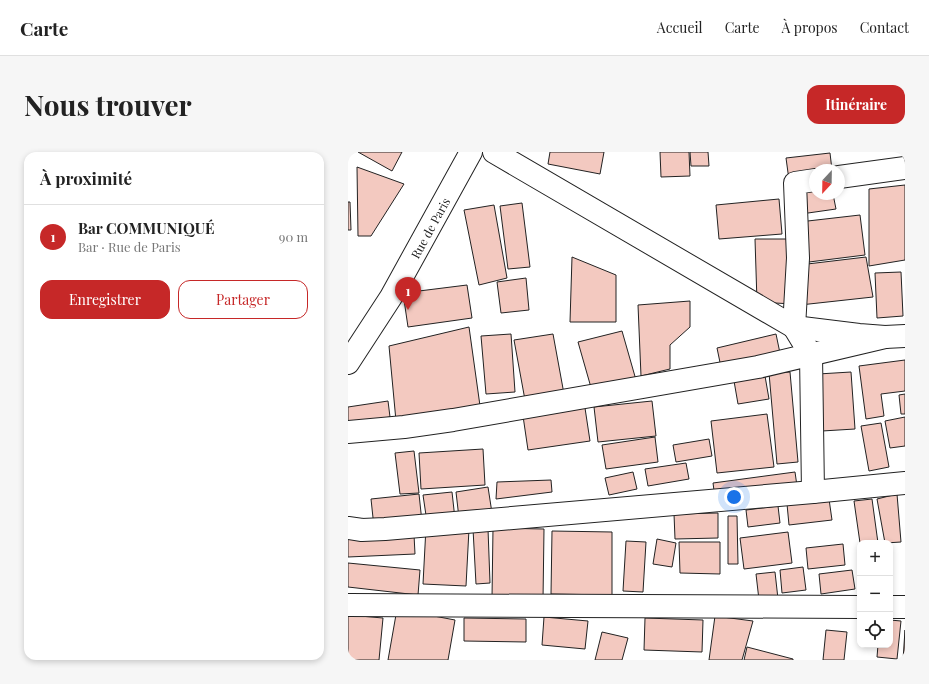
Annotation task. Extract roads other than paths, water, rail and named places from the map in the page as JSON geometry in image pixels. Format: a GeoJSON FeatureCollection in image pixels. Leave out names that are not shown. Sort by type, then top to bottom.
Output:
{"type":"FeatureCollection","features":[{"type":"Feature","properties":{"kind":"street","name":"Rue de Paris"},"geometry":{"type":"LineString","coordinates":[[348,363],[391,297],[471,152]]}},
{"type":"Feature","properties":{"kind":"street"},"geometry":{"type":"LineString","coordinates":[[494,152],[794,327],[895,337]]}},
{"type":"Feature","properties":{"kind":"street"},"geometry":{"type":"LineString","coordinates":[[845,176],[905,168]]}},
{"type":"Feature","properties":{"kind":"street"},"geometry":{"type":"LineString","coordinates":[[809,181],[795,183],[798,258],[794,327],[811,355],[813,492]]}},
{"type":"Feature","properties":{"kind":"street"},"geometry":{"type":"LineString","coordinates":[[348,432],[404,427],[469,417],[758,367],[895,337]]}},
{"type":"Feature","properties":{"kind":"street"},"geometry":{"type":"LineString","coordinates":[[348,528],[362,530],[385,529],[905,483]]}},
{"type":"Feature","properties":{"kind":"street"},"geometry":{"type":"LineString","coordinates":[[348,605],[857,607]]}},
{"type":"Feature","properties":{"kind":"street"},"geometry":{"type":"LineString","coordinates":[[893,607],[905,607]]}},
{"type":"Feature","properties":{"kind":"place","name":"Bar COMMUNIQUÉ"},"geometry":{"type":"Point","coordinates":[408,310]}}]}
